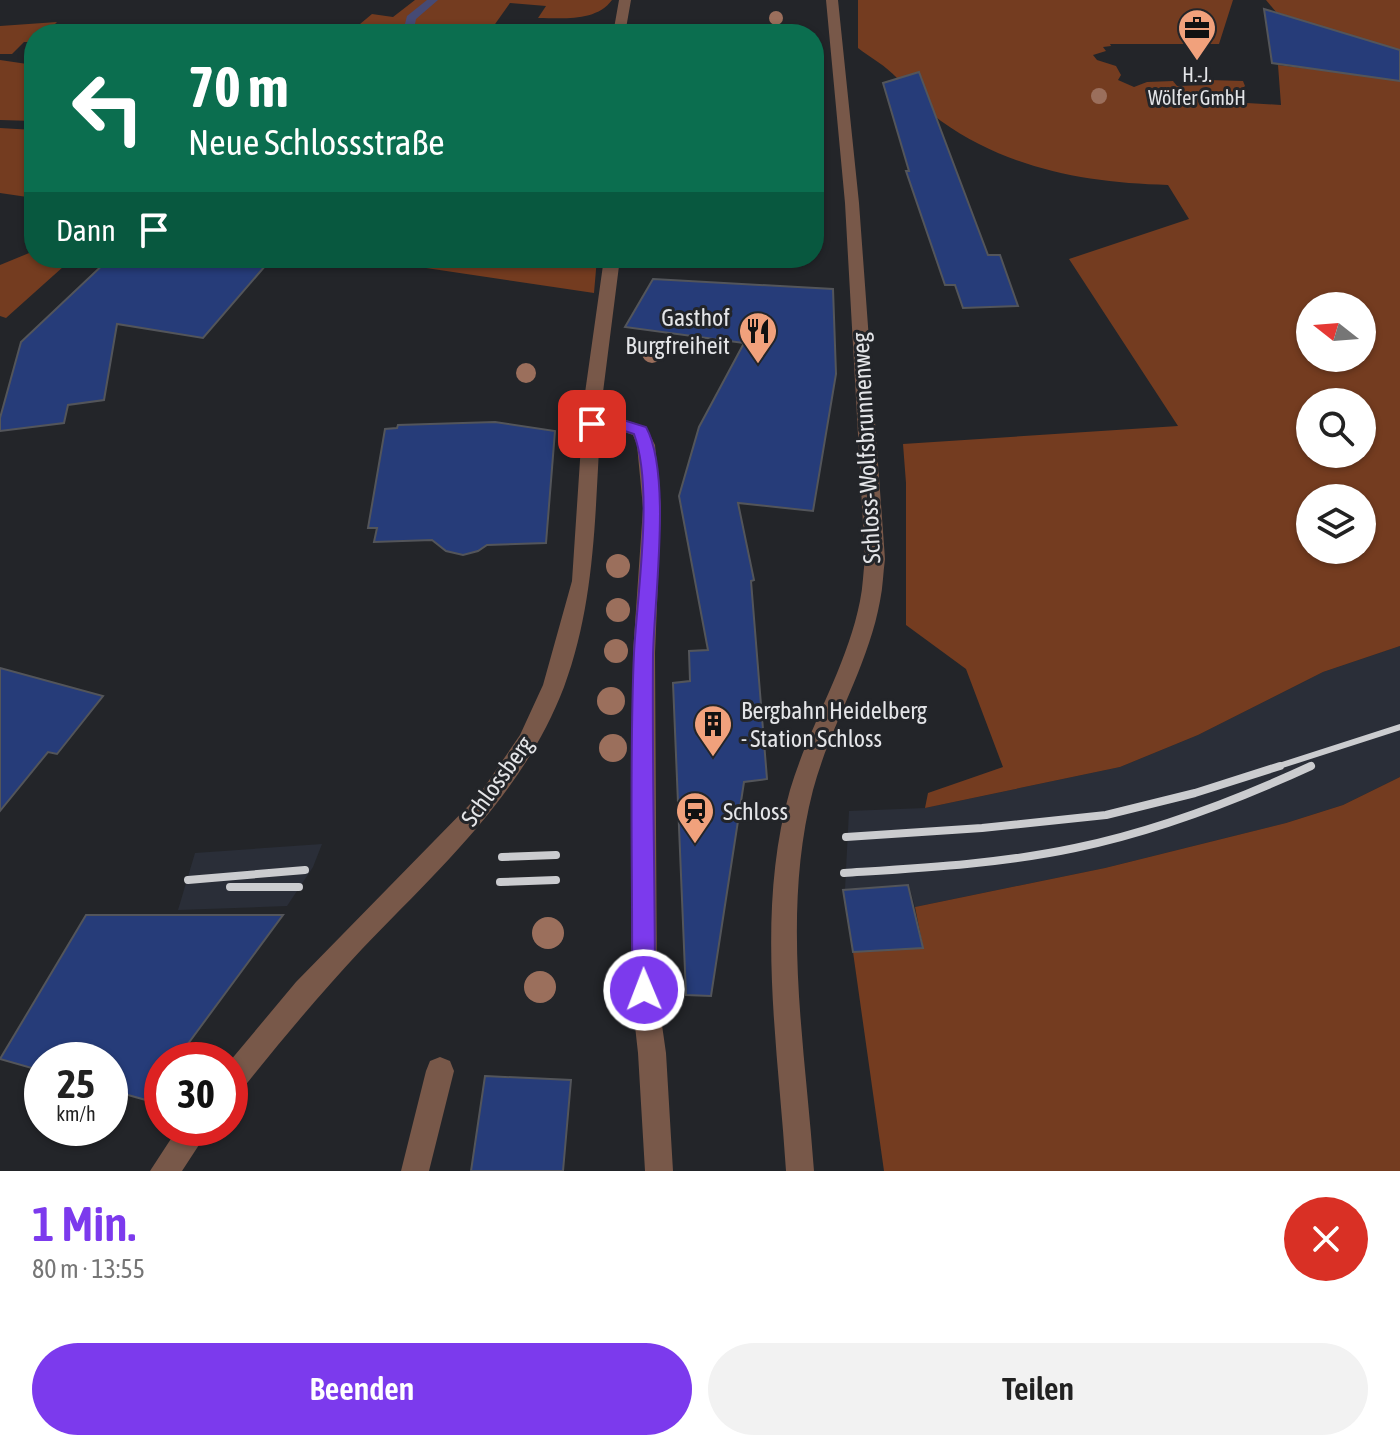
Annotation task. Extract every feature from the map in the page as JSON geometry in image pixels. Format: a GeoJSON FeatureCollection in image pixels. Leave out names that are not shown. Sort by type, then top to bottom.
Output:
{"type":"FeatureCollection","features":[{"type":"Feature","properties":{"kind":"street"},"geometry":{"type":"LineString","coordinates":[[621,24],[625,0]]}},
{"type":"Feature","properties":{"kind":"street","name":"Schloss-Wolfsbrunnenweg"},"geometry":{"type":"LineString","coordinates":[[800,1171],[785,957],[783,900],[787,863],[802,789],[852,661],[866,614],[875,546],[852,203],[832,0]]}},
{"type":"Feature","properties":{"kind":"street","name":"Schlossberg"},"geometry":{"type":"LineString","coordinates":[[248,1060],[305,991],[487,802],[529,740],[559,672],[582,581],[593,400],[611,268]]}},
{"type":"Feature","properties":{"kind":"street"},"geometry":{"type":"LineString","coordinates":[[592,424],[620,424],[640,431],[646,445],[652,508],[644,653],[642,936],[659,1171]]}},
{"type":"Feature","properties":{"kind":"street"},"geometry":{"type":"LineString","coordinates":[[415,1171],[440,1071]]}},
{"type":"Feature","properties":{"kind":"street"},"geometry":{"type":"LineString","coordinates":[[164,1171],[183,1146]]}},
{"type":"Feature","properties":{"kind":"shaded area"},"geometry":{"type":"Polygon","coordinates":[[[415,0],[612,0],[597,12],[568,18],[538,18],[546,6],[510,3],[495,24],[360,24],[372,14],[393,17],[415,0]]]}},
{"type":"Feature","properties":{"kind":"shaded area"},"geometry":{"type":"Polygon","coordinates":[[[858,0],[1233,0],[1219,44],[1110,44],[1103,47],[1106,51],[1093,55],[1097,60],[1116,66],[1121,75],[1118,80],[1134,87],[1147,82],[1173,81],[1177,86],[1211,85],[1209,80],[1243,81],[1245,86],[1234,96],[1247,103],[1281,105],[1278,65],[1346,73],[1361,39],[1276,12],[1266,0],[1400,0],[1400,646],[1323,672],[1198,735],[1120,767],[925,808],[928,793],[1003,767],[966,669],[906,625],[903,444],[1178,426],[1069,259],[1189,219],[1168,185],[1078,177],[993,151],[935,116],[883,66],[858,48],[858,0]]]}},
{"type":"Feature","properties":{"kind":"shaded area"},"geometry":{"type":"Polygon","coordinates":[[[24,24],[24,42],[12,54],[0,54],[0,26],[24,24]]]}},
{"type":"Feature","properties":{"kind":"shaded area"},"geometry":{"type":"Polygon","coordinates":[[[0,60],[24,64],[24,121],[0,120],[0,60]]]}},
{"type":"Feature","properties":{"kind":"shaded area"},"geometry":{"type":"Polygon","coordinates":[[[0,128],[24,129],[24,197],[0,193],[0,128]]]}},
{"type":"Feature","properties":{"kind":"shaded area"},"geometry":{"type":"Polygon","coordinates":[[[24,255],[24,268],[62,268],[6,318],[0,316],[0,265],[24,255]]]}},
{"type":"Feature","properties":{"kind":"shaded area"},"geometry":{"type":"Polygon","coordinates":[[[426,268],[596,268],[594,293],[426,268]]]}},
{"type":"Feature","properties":{"kind":"shaded area"},"geometry":{"type":"Polygon","coordinates":[[[1400,646],[1400,777],[1343,805],[1286,823],[1105,868],[915,907],[909,885],[845,889],[849,811],[925,808],[1120,767],[1198,735],[1323,672],[1400,646]]]}},
{"type":"Feature","properties":{"kind":"shaded area"},"geometry":{"type":"Polygon","coordinates":[[[1400,777],[1400,1171],[884,1171],[853,952],[923,947],[915,907],[1105,868],[1286,823],[1343,805],[1400,777]]]}},
{"type":"Feature","properties":{"kind":"shaded area"},"geometry":{"type":"Polygon","coordinates":[[[322,844],[313,867],[287,906],[178,910],[195,853],[322,844]]]}},
{"type":"Feature","properties":{"kind":"building"},"geometry":{"type":"Polygon","coordinates":[[[1264,9],[1400,50],[1400,81],[1272,63],[1264,9]]]}},
{"type":"Feature","properties":{"kind":"building"},"geometry":{"type":"Polygon","coordinates":[[[919,72],[988,255],[1000,255],[1018,306],[963,308],[955,285],[945,285],[906,171],[909,171],[883,83],[919,72]]]}},
{"type":"Feature","properties":{"kind":"building"},"geometry":{"type":"Polygon","coordinates":[[[99,268],[263,268],[203,338],[117,324],[104,400],[68,405],[64,423],[0,431],[0,418],[21,342],[99,268]]]}},
{"type":"Feature","properties":{"kind":"building"},"geometry":{"type":"Polygon","coordinates":[[[653,279],[833,289],[836,374],[813,511],[738,503],[754,580],[751,581],[767,779],[744,782],[711,996],[686,995],[673,683],[690,681],[689,651],[708,650],[679,496],[699,427],[744,343],[625,327],[653,279]]]}},
{"type":"Feature","properties":{"kind":"building"},"geometry":{"type":"Polygon","coordinates":[[[495,422],[555,431],[546,543],[487,545],[463,555],[446,551],[432,540],[374,542],[377,528],[368,528],[385,429],[397,428],[398,425],[495,422]]]}},
{"type":"Feature","properties":{"kind":"building"},"geometry":{"type":"Polygon","coordinates":[[[0,668],[103,696],[57,754],[48,752],[0,811],[0,668]]]}},
{"type":"Feature","properties":{"kind":"building"},"geometry":{"type":"Polygon","coordinates":[[[908,885],[923,948],[853,952],[843,890],[908,885]]]}},
{"type":"Feature","properties":{"kind":"building"},"geometry":{"type":"Polygon","coordinates":[[[86,915],[283,915],[189,1042],[144,1042],[144,1099],[128,1095],[128,1042],[24,1042],[24,1066],[0,1059],[86,915]]]}},
{"type":"Feature","properties":{"kind":"building"},"geometry":{"type":"Polygon","coordinates":[[[485,1076],[571,1080],[563,1171],[471,1171],[485,1076]]]}},
{"type":"Feature","properties":{"kind":"waterway"},"geometry":{"type":"LineString","coordinates":[[410,24],[411,18],[433,0]]}},
{"type":"Feature","properties":{"kind":"railway"},"geometry":{"type":"LineString","coordinates":[[1273,768],[1400,727]]}},
{"type":"Feature","properties":{"kind":"railway"},"geometry":{"type":"LineString","coordinates":[[846,837],[982,828],[1106,815],[1195,793],[1280,766]]}},
{"type":"Feature","properties":{"kind":"railway"},"geometry":{"type":"LineString","coordinates":[[844,873],[989,862],[1106,841],[1195,814],[1311,766],[1307,768]]}},
{"type":"Feature","properties":{"kind":"railway"},"geometry":{"type":"LineString","coordinates":[[502,857],[556,855]]}},
{"type":"Feature","properties":{"kind":"railway"},"geometry":{"type":"LineString","coordinates":[[188,880],[305,870]]}},
{"type":"Feature","properties":{"kind":"railway"},"geometry":{"type":"LineString","coordinates":[[500,882],[556,880]]}},
{"type":"Feature","properties":{"kind":"railway"},"geometry":{"type":"LineString","coordinates":[[230,887],[299,887]]}},
{"type":"Feature","properties":{"kind":"place","name":"H.-J. Wölfer GmbH"},"geometry":{"type":"Point","coordinates":[1197,62]}},
{"type":"Feature","properties":{"kind":"place","name":"Gasthof Burgfreiheit"},"geometry":{"type":"Point","coordinates":[758,365]}},
{"type":"Feature","properties":{"kind":"place","name":"Bergbahn Heidelberg - Station Schloss"},"geometry":{"type":"Point","coordinates":[713,758]}},
{"type":"Feature","properties":{"kind":"place","name":"Schloss"},"geometry":{"type":"Point","coordinates":[695,845]}},
{"type":"Feature","properties":{"kind":"route"},"geometry":{"type":"LineString","coordinates":[[592,424],[620,424],[640,431],[646,445],[650,484],[649,596],[644,653],[644,990]]}}]}
